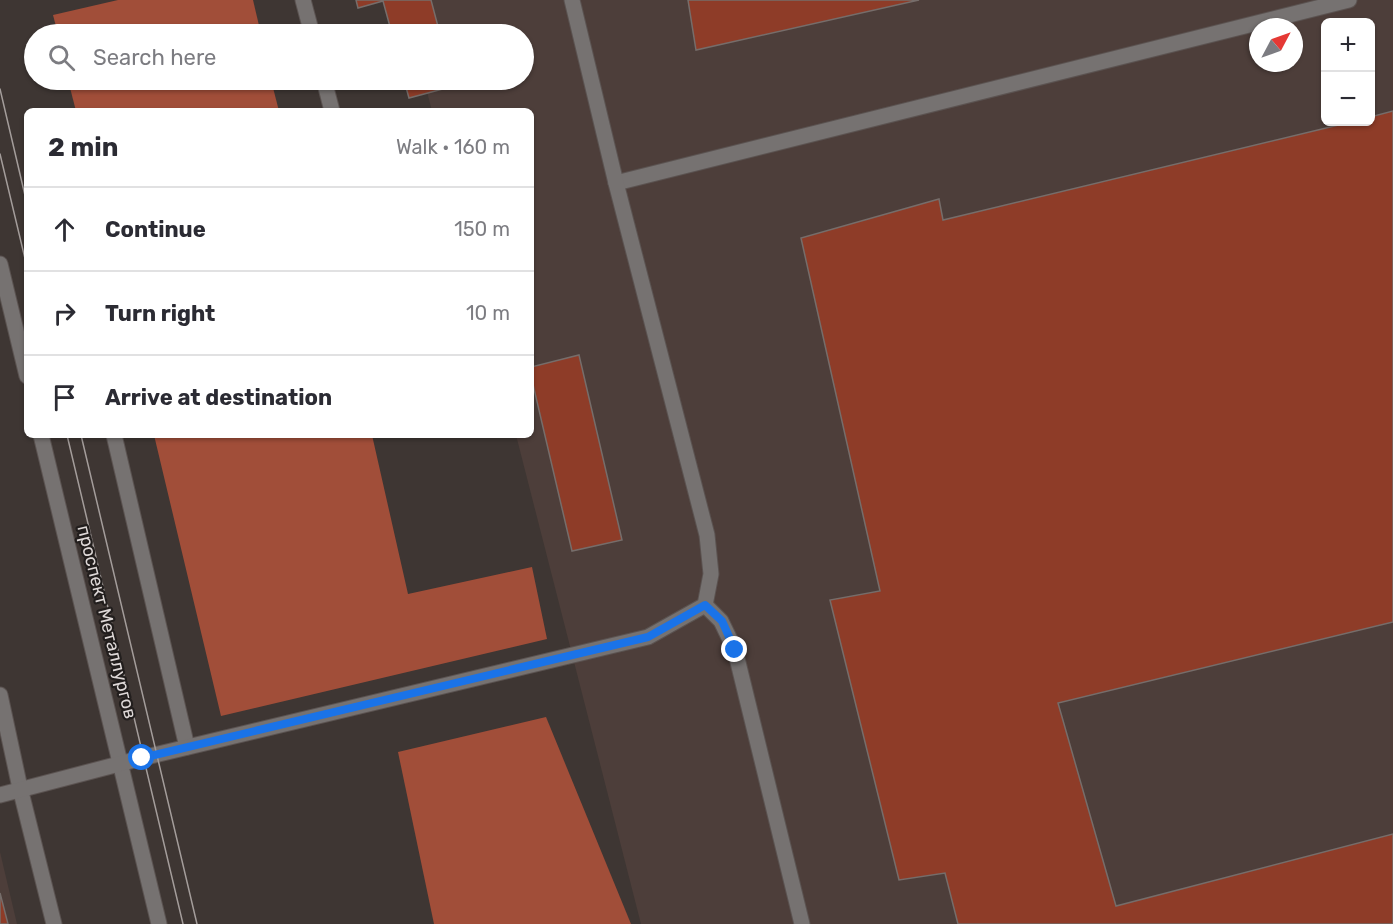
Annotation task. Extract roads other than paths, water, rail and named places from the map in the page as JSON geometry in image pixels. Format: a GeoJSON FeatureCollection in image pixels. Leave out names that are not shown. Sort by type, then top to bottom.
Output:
{"type":"FeatureCollection","features":[{"type":"Feature","properties":{"kind":"street"},"geometry":{"type":"LineString","coordinates":[[303,0],[309,24]]}},
{"type":"Feature","properties":{"kind":"street"},"geometry":{"type":"LineString","coordinates":[[0,795],[120,763],[648,637],[705,605],[711,574],[707,535],[616,183],[572,0]]}},
{"type":"Feature","properties":{"kind":"street"},"geometry":{"type":"LineString","coordinates":[[616,183],[1349,0]]}},
{"type":"Feature","properties":{"kind":"street"},"geometry":{"type":"LineString","coordinates":[[327,90],[331,108]]}},
{"type":"Feature","properties":{"kind":"street"},"geometry":{"type":"LineString","coordinates":[[0,264],[24,364]]}},
{"type":"Feature","properties":{"kind":"street","name":"проспект Металлургов"},"geometry":{"type":"LineString","coordinates":[[42,438],[159,924]]}},
{"type":"Feature","properties":{"kind":"street"},"geometry":{"type":"LineString","coordinates":[[115,438],[187,747]]}},
{"type":"Feature","properties":{"kind":"street"},"geometry":{"type":"LineString","coordinates":[[705,605],[722,621],[735,650],[802,924]]}},
{"type":"Feature","properties":{"kind":"street"},"geometry":{"type":"LineString","coordinates":[[0,694],[20,788],[54,924]]}},
{"type":"Feature","properties":{"kind":"tram line"},"geometry":{"type":"LineString","coordinates":[[0,89],[24,191]]}},
{"type":"Feature","properties":{"kind":"tram line"},"geometry":{"type":"LineString","coordinates":[[0,154],[24,254]]}},
{"type":"Feature","properties":{"kind":"tram line"},"geometry":{"type":"LineString","coordinates":[[68,438],[183,924]]}},
{"type":"Feature","properties":{"kind":"tram line"},"geometry":{"type":"LineString","coordinates":[[82,438],[197,924]]}}]}
